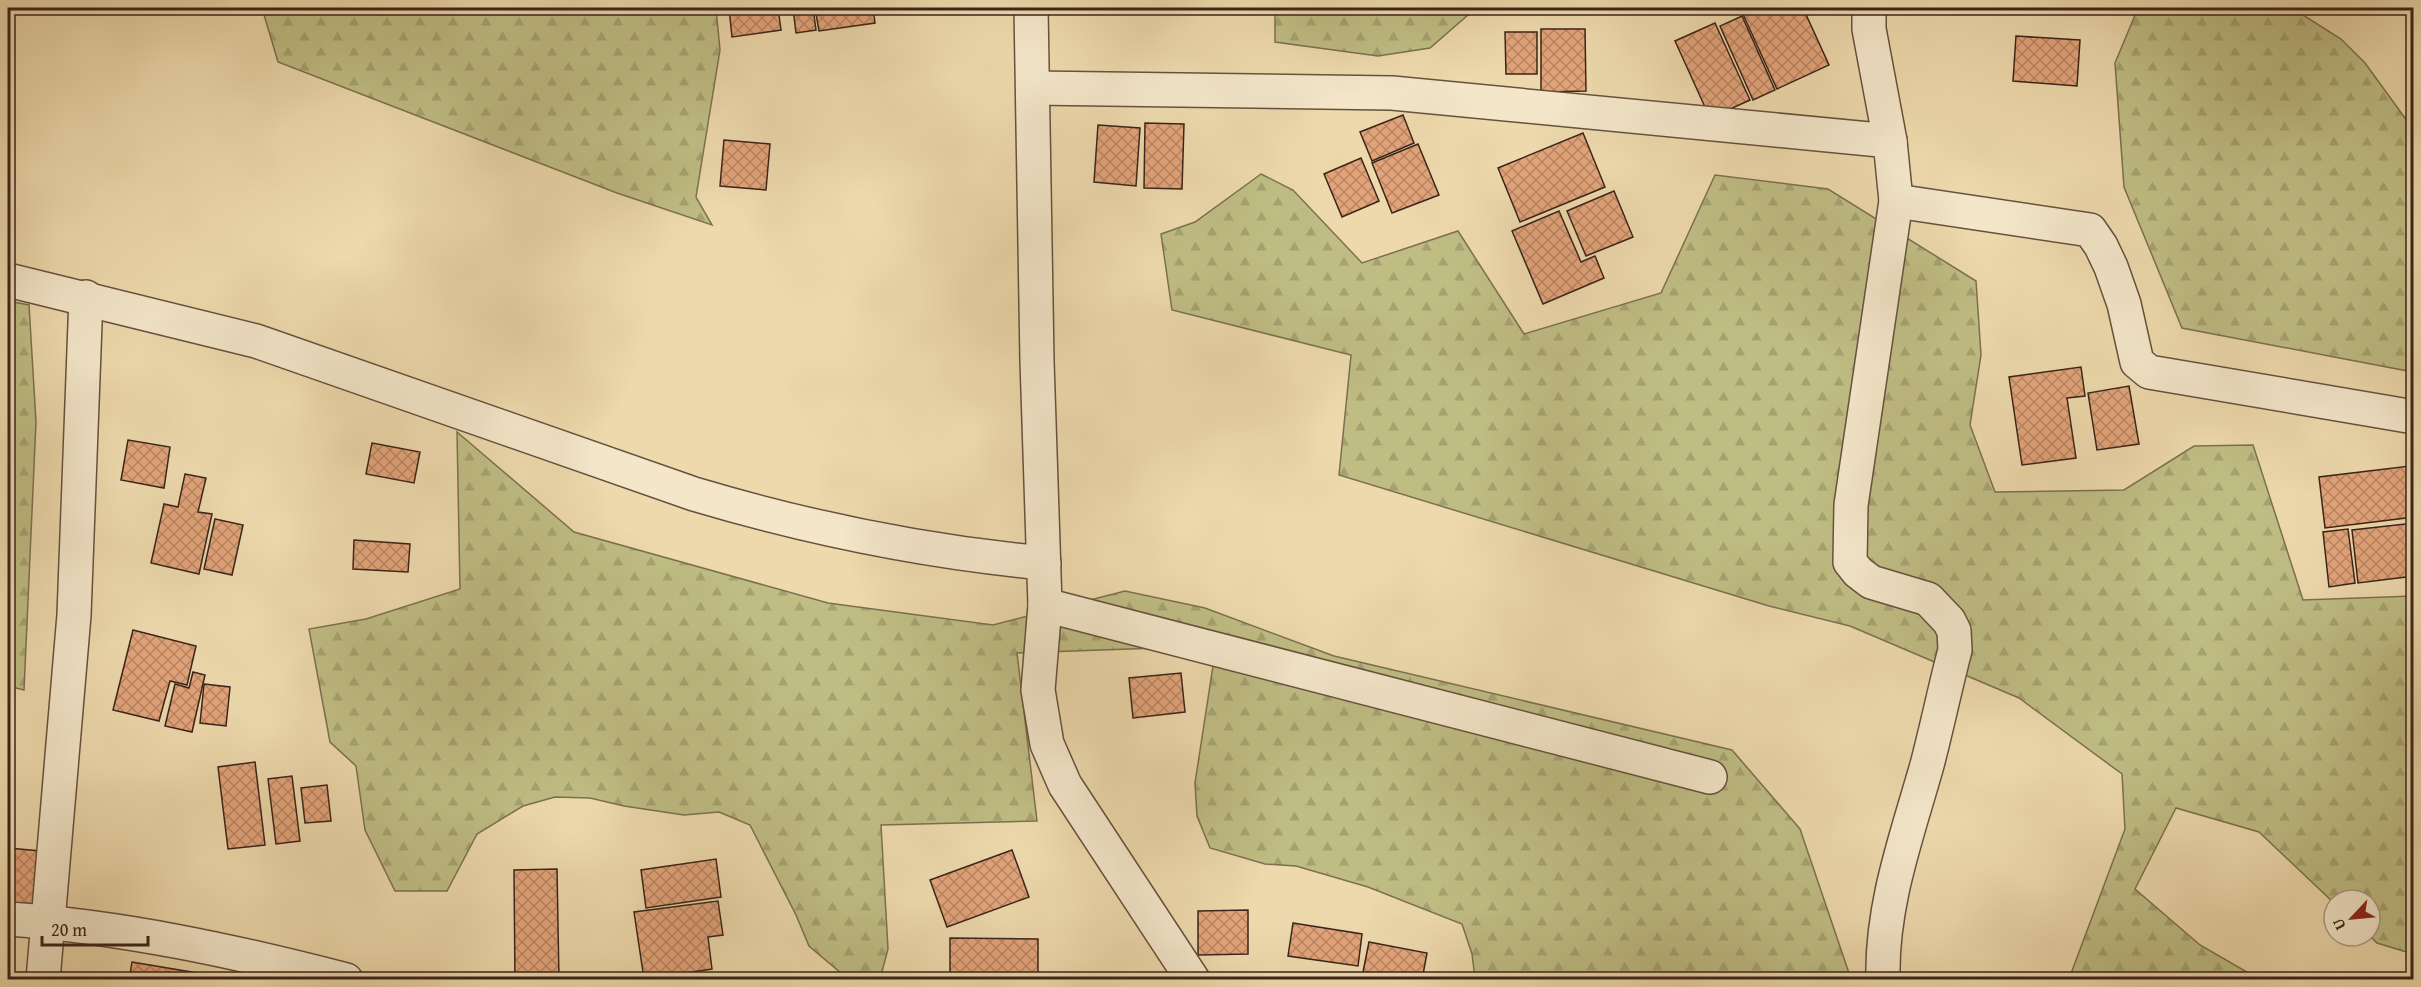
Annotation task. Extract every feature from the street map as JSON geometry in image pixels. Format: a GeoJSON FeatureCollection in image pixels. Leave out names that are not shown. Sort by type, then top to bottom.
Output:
{"type":"FeatureCollection","features":[{"type":"Feature","properties":{"kind":"street"},"geometry":{"type":"LineString","coordinates":[[1031,8],[1037,361],[1045,604],[1038,690],[1047,744],[1065,785],[1192,980]]}},
{"type":"Feature","properties":{"kind":"street"},"geometry":{"type":"LineString","coordinates":[[1869,8],[1869,29],[1890,141],[1896,201],[1851,505],[1850,562],[1871,582],[1928,599],[1949,621],[1954,632],[1955,650],[1926,767],[1908,822],[1888,910],[1883,980]]}},
{"type":"Feature","properties":{"kind":"street"},"geometry":{"type":"LineString","coordinates":[[1033,88],[1392,93],[1890,141]]}},
{"type":"Feature","properties":{"kind":"street"},"geometry":{"type":"LineString","coordinates":[[1896,201],[2090,230],[2102,246],[2124,304],[2137,362],[2149,372],[2414,417]]}},
{"type":"Feature","properties":{"kind":"street"},"geometry":{"type":"LineString","coordinates":[[8,280],[86,297],[256,341],[674,487],[758,513],[837,531],[978,557],[1044,563]]}},
{"type":"Feature","properties":{"kind":"street"},"geometry":{"type":"LineString","coordinates":[[43,980],[74,615],[86,297]]}},
{"type":"Feature","properties":{"kind":"street"},"geometry":{"type":"LineString","coordinates":[[1045,604],[1710,777]]}},
{"type":"Feature","properties":{"kind":"street"},"geometry":{"type":"LineString","coordinates":[[8,919],[162,937],[346,980]]}},
{"type":"Feature","properties":{"kind":"green space"},"geometry":{"type":"Polygon","coordinates":[[[262,8],[716,8],[720,50],[696,197],[712,225],[617,193],[278,62],[262,8]]]}},
{"type":"Feature","properties":{"kind":"green space"},"geometry":{"type":"Polygon","coordinates":[[[1275,8],[1476,8],[1430,48],[1378,56],[1275,42],[1275,8]]]}},
{"type":"Feature","properties":{"kind":"green space"},"geometry":{"type":"Polygon","coordinates":[[[2138,8],[2292,8],[2341,39],[2365,63],[2413,129],[2413,372],[2182,328],[2124,187],[2115,63],[2138,8]]]}},
{"type":"Feature","properties":{"kind":"green space"},"geometry":{"type":"Polygon","coordinates":[[[1261,174],[1293,190],[1362,263],[1458,231],[1524,334],[1661,293],[1715,175],[1828,189],[1976,281],[1981,355],[1970,425],[1995,492],[2124,490],[2194,446],[2253,445],[2303,600],[2413,596],[2413,954],[2382,945],[2382,888],[2322,888],[2322,892],[2259,832],[2176,808],[2135,889],[2200,945],[2259,979],[2069,979],[2125,829],[2122,774],[2019,698],[1850,626],[1769,606],[1339,475],[1351,355],[1172,310],[1161,234],[1195,222],[1261,174]]]}},
{"type":"Feature","properties":{"kind":"green space"},"geometry":{"type":"Polygon","coordinates":[[[8,301],[29,305],[36,422],[24,690],[8,686],[8,301]]]}},
{"type":"Feature","properties":{"kind":"green space"},"geometry":{"type":"Polygon","coordinates":[[[457,432],[574,532],[828,603],[993,625],[1125,591],[1205,608],[1334,656],[1732,750],[1800,829],[1851,979],[1475,979],[1472,954],[1462,924],[1368,887],[1296,866],[1265,864],[1210,848],[1197,816],[1195,783],[1213,666],[1158,648],[1017,653],[1037,821],[881,825],[888,949],[880,979],[848,979],[809,946],[796,915],[750,825],[719,812],[684,815],[624,806],[590,798],[555,797],[523,806],[477,834],[447,891],[395,891],[365,830],[356,766],[330,742],[309,629],[366,619],[460,589],[457,432]]]}},
{"type":"Feature","properties":{"kind":"building"},"geometry":{"type":"Polygon","coordinates":[[[729,8],[778,8],[781,30],[732,37],[729,8]]]}},
{"type":"Feature","properties":{"kind":"building"},"geometry":{"type":"Polygon","coordinates":[[[793,8],[813,8],[816,30],[796,33],[793,8]]]}},
{"type":"Feature","properties":{"kind":"building"},"geometry":{"type":"Polygon","coordinates":[[[815,8],[873,8],[875,23],[819,31],[815,8]]]}},
{"type":"Feature","properties":{"kind":"building"},"geometry":{"type":"Polygon","coordinates":[[[1746,8],[1803,8],[1829,65],[1777,89],[1741,10],[1746,8]]]}},
{"type":"Feature","properties":{"kind":"building"},"geometry":{"type":"Polygon","coordinates":[[[1742,16],[1775,90],[1753,100],[1720,26],[1742,16]]]}},
{"type":"Feature","properties":{"kind":"building"},"geometry":{"type":"Polygon","coordinates":[[[1715,23],[1750,100],[1710,118],[1675,41],[1715,23]]]}},
{"type":"Feature","properties":{"kind":"building"},"geometry":{"type":"Polygon","coordinates":[[[1541,29],[1585,29],[1586,91],[1541,92],[1541,29]]]}},
{"type":"Feature","properties":{"kind":"building"},"geometry":{"type":"Polygon","coordinates":[[[1505,32],[1537,32],[1537,74],[1506,74],[1505,32]]]}},
{"type":"Feature","properties":{"kind":"building"},"geometry":{"type":"Polygon","coordinates":[[[2016,36],[2080,40],[2077,86],[2013,81],[2016,36]]]}},
{"type":"Feature","properties":{"kind":"building"},"geometry":{"type":"Polygon","coordinates":[[[1403,115],[1414,143],[1372,161],[1360,132],[1403,115]]]}},
{"type":"Feature","properties":{"kind":"building"},"geometry":{"type":"Polygon","coordinates":[[[1145,123],[1184,124],[1182,189],[1144,188],[1145,123]]]}},
{"type":"Feature","properties":{"kind":"building"},"geometry":{"type":"Polygon","coordinates":[[[1098,125],[1140,128],[1136,186],[1094,182],[1098,125]]]}},
{"type":"Feature","properties":{"kind":"building"},"geometry":{"type":"Polygon","coordinates":[[[1583,133],[1605,187],[1520,222],[1498,168],[1583,133]]]}},
{"type":"Feature","properties":{"kind":"building"},"geometry":{"type":"Polygon","coordinates":[[[724,140],[770,144],[766,190],[720,186],[724,140]]]}},
{"type":"Feature","properties":{"kind":"building"},"geometry":{"type":"Polygon","coordinates":[[[1418,144],[1439,195],[1392,213],[1372,163],[1418,144]]]}},
{"type":"Feature","properties":{"kind":"building"},"geometry":{"type":"Polygon","coordinates":[[[1361,158],[1379,201],[1342,217],[1324,174],[1361,158]]]}},
{"type":"Feature","properties":{"kind":"building"},"geometry":{"type":"Polygon","coordinates":[[[1614,191],[1633,237],[1586,256],[1567,211],[1614,191]]]}},
{"type":"Feature","properties":{"kind":"building"},"geometry":{"type":"Polygon","coordinates":[[[1559,211],[1581,262],[1595,256],[1604,278],[1543,304],[1512,231],[1559,211]]]}},
{"type":"Feature","properties":{"kind":"building"},"geometry":{"type":"Polygon","coordinates":[[[2081,367],[2085,396],[2067,398],[2076,458],[2022,465],[2009,377],[2081,367]]]}},
{"type":"Feature","properties":{"kind":"building"},"geometry":{"type":"Polygon","coordinates":[[[2129,386],[2139,444],[2097,450],[2088,393],[2129,386]]]}},
{"type":"Feature","properties":{"kind":"building"},"geometry":{"type":"Polygon","coordinates":[[[128,440],[170,447],[164,488],[121,480],[128,440]]]}},
{"type":"Feature","properties":{"kind":"building"},"geometry":{"type":"Polygon","coordinates":[[[372,443],[420,452],[414,483],[366,474],[372,443]]]}},
{"type":"Feature","properties":{"kind":"building"},"geometry":{"type":"Polygon","coordinates":[[[2410,466],[2414,517],[2325,528],[2319,477],[2410,466]]]}},
{"type":"Feature","properties":{"kind":"building"},"geometry":{"type":"Polygon","coordinates":[[[185,474],[206,478],[198,512],[212,514],[199,574],[151,563],[164,504],[178,507],[185,474]]]}},
{"type":"Feature","properties":{"kind":"building"},"geometry":{"type":"Polygon","coordinates":[[[215,519],[243,525],[232,575],[204,569],[215,519]]]}},
{"type":"Feature","properties":{"kind":"building"},"geometry":{"type":"Polygon","coordinates":[[[2414,523],[2414,576],[2358,583],[2352,530],[2414,523]]]}},
{"type":"Feature","properties":{"kind":"building"},"geometry":{"type":"Polygon","coordinates":[[[2348,529],[2355,583],[2329,587],[2323,532],[2348,529]]]}},
{"type":"Feature","properties":{"kind":"building"},"geometry":{"type":"Polygon","coordinates":[[[354,540],[410,544],[408,572],[353,569],[354,540]]]}},
{"type":"Feature","properties":{"kind":"building"},"geometry":{"type":"Polygon","coordinates":[[[133,630],[196,646],[187,685],[170,681],[159,721],[113,710],[133,630]]]}},
{"type":"Feature","properties":{"kind":"building"},"geometry":{"type":"Polygon","coordinates":[[[193,672],[205,675],[192,732],[165,726],[175,684],[189,688],[193,672]]]}},
{"type":"Feature","properties":{"kind":"building"},"geometry":{"type":"Polygon","coordinates":[[[1181,673],[1185,712],[1133,718],[1129,678],[1181,673]]]}},
{"type":"Feature","properties":{"kind":"building"},"geometry":{"type":"Polygon","coordinates":[[[204,684],[230,687],[226,726],[200,723],[204,684]]]}},
{"type":"Feature","properties":{"kind":"building"},"geometry":{"type":"Polygon","coordinates":[[[255,762],[265,845],[228,849],[218,767],[255,762]]]}},
{"type":"Feature","properties":{"kind":"building"},"geometry":{"type":"Polygon","coordinates":[[[292,776],[300,841],[276,844],[268,779],[292,776]]]}},
{"type":"Feature","properties":{"kind":"building"},"geometry":{"type":"Polygon","coordinates":[[[327,785],[331,821],[305,823],[301,788],[327,785]]]}},
{"type":"Feature","properties":{"kind":"building"},"geometry":{"type":"Polygon","coordinates":[[[8,848],[41,851],[36,906],[8,903],[8,848]]]}},
{"type":"Feature","properties":{"kind":"building"},"geometry":{"type":"Polygon","coordinates":[[[1012,850],[1029,897],[947,927],[930,880],[1012,850]]]}},
{"type":"Feature","properties":{"kind":"building"},"geometry":{"type":"Polygon","coordinates":[[[716,859],[721,897],[646,908],[641,870],[716,859]]]}},
{"type":"Feature","properties":{"kind":"building"},"geometry":{"type":"Polygon","coordinates":[[[557,869],[559,980],[515,980],[514,870],[557,869]]]}},
{"type":"Feature","properties":{"kind":"building"},"geometry":{"type":"Polygon","coordinates":[[[718,901],[723,935],[708,937],[712,969],[644,979],[634,912],[718,901]]]}},
{"type":"Feature","properties":{"kind":"building"},"geometry":{"type":"Polygon","coordinates":[[[1248,910],[1248,954],[1198,955],[1198,911],[1248,910]]]}},
{"type":"Feature","properties":{"kind":"building"},"geometry":{"type":"Polygon","coordinates":[[[1293,923],[1362,934],[1358,966],[1288,956],[1293,923]]]}},
{"type":"Feature","properties":{"kind":"building"},"geometry":{"type":"Polygon","coordinates":[[[950,938],[1038,939],[1038,980],[950,980],[950,938]]]}},
{"type":"Feature","properties":{"kind":"building"},"geometry":{"type":"Polygon","coordinates":[[[1369,942],[1427,953],[1422,980],[1400,980],[1363,972],[1369,942]]]}},
{"type":"Feature","properties":{"kind":"building"},"geometry":{"type":"Polygon","coordinates":[[[132,962],[203,974],[203,980],[129,980],[132,962]]]}}]}
